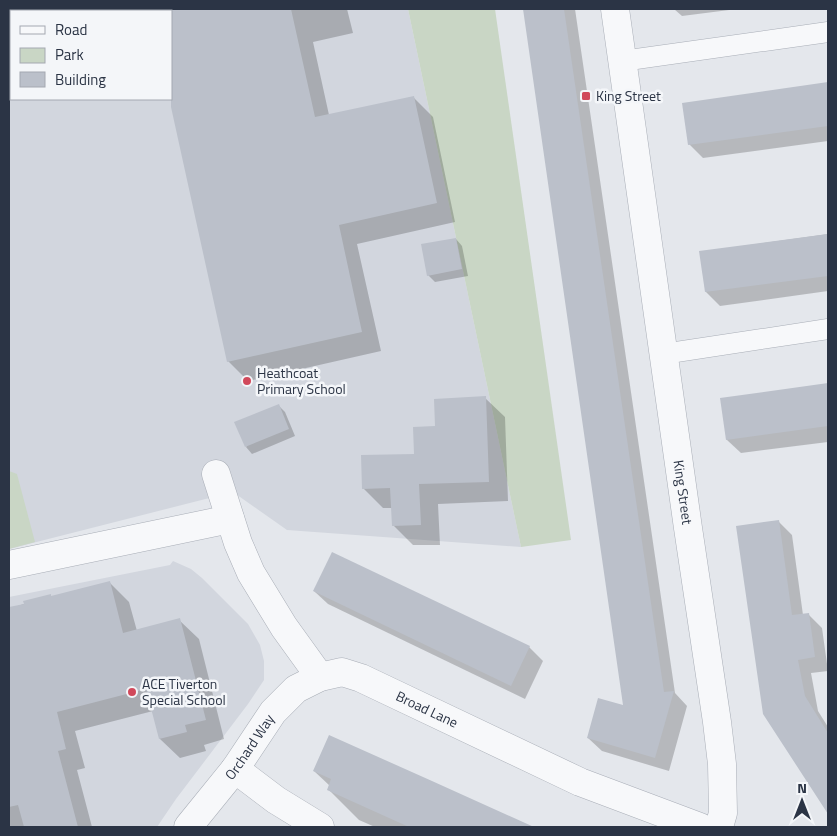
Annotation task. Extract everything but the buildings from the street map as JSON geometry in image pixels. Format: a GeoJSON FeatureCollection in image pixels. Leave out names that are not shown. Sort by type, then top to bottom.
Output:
{"type":"FeatureCollection","features":[{"type":"Feature","properties":{"kind":"street","name":"King Street"},"geometry":{"type":"LineString","coordinates":[[615,9],[717,722],[722,764],[723,813],[718,827]]}},
{"type":"Feature","properties":{"kind":"street"},"geometry":{"type":"LineString","coordinates":[[216,474],[238,543],[251,573],[284,627],[320,677]]}},
{"type":"Feature","properties":{"kind":"street"},"geometry":{"type":"LineString","coordinates":[[9,565],[230,519]]}},
{"type":"Feature","properties":{"kind":"street","name":"Broad Lane"},"geometry":{"type":"LineString","coordinates":[[320,677],[342,672],[361,678],[580,782],[700,827]]}},
{"type":"Feature","properties":{"kind":"street","name":"Orchard Way"},"geometry":{"type":"LineString","coordinates":[[188,827],[234,769],[273,712],[296,689],[320,677]]}},
{"type":"Feature","properties":{"kind":"street"},"geometry":{"type":"LineString","coordinates":[[234,769],[276,800],[320,827]]}},
{"type":"Feature","properties":{"kind":"lane"},"geometry":{"type":"LineString","coordinates":[[622,61],[828,32]]}},
{"type":"Feature","properties":{"kind":"lane"},"geometry":{"type":"LineString","coordinates":[[663,354],[828,329]]}},
{"type":"Feature","properties":{"kind":"shaded area","name":"Heathcoat Primary School"},"geometry":{"type":"Polygon","coordinates":[[[9,9],[408,9],[521,547],[287,530],[233,492],[9,549],[9,9]]]}},
{"type":"Feature","properties":{"kind":"shaded area","name":"ACE Tiverton Special School"},"geometry":{"type":"Polygon","coordinates":[[[173,561],[191,569],[202,578],[248,624],[260,645],[264,661],[264,680],[157,827],[9,827],[9,597],[170,565],[173,561]]]}},
{"type":"Feature","properties":{"kind":"green space"},"geometry":{"type":"Polygon","coordinates":[[[408,9],[495,9],[571,540],[521,547],[408,9]]]}},
{"type":"Feature","properties":{"kind":"green space"},"geometry":{"type":"Polygon","coordinates":[[[9,471],[17,474],[35,542],[9,549],[9,471]]]}},
{"type":"Feature","properties":{"kind":"place","name":"King Street"},"geometry":{"type":"Point","coordinates":[586,96]}},
{"type":"Feature","properties":{"kind":"place","name":"Heathcoat Primary School"},"geometry":{"type":"Point","coordinates":[247,381]}},
{"type":"Feature","properties":{"kind":"place","name":"ACE Tiverton Special School"},"geometry":{"type":"Point","coordinates":[132,692]}}]}
